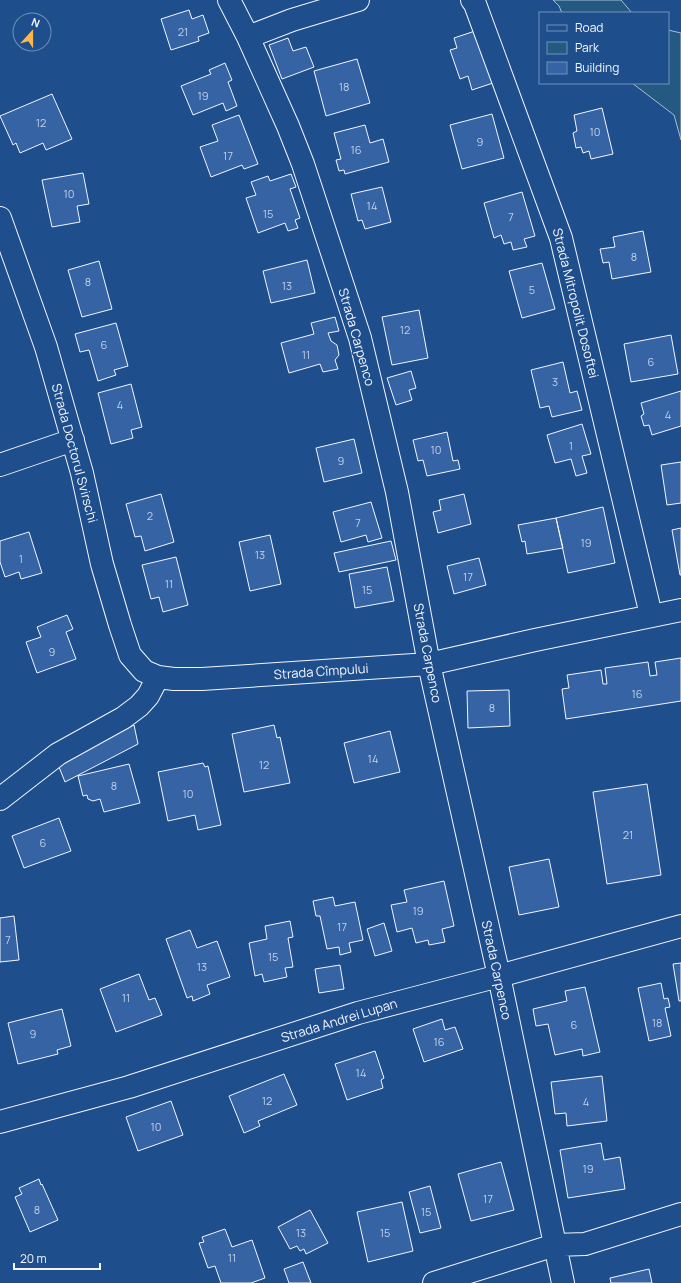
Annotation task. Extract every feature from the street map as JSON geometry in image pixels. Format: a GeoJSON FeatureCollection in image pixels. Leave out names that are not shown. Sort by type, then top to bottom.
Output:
{"type":"FeatureCollection","features":[{"type":"Feature","properties":{"kind":"street","name":"Strada Carpenco"},"geometry":{"type":"LineString","coordinates":[[229,0],[288,126],[303,164],[360,338],[397,492],[429,664],[498,976],[563,1283]]}},
{"type":"Feature","properties":{"kind":"street"},"geometry":{"type":"LineString","coordinates":[[248,38],[292,20],[358,0]]}},
{"type":"Feature","properties":{"kind":"street","name":"Strada Mitropolit Dosoftei"},"geometry":{"type":"LineString","coordinates":[[472,0],[475,4],[561,238],[651,615]]}},
{"type":"Feature","properties":{"kind":"street","name":"Strada Doctorul Svirschi"},"geometry":{"type":"LineString","coordinates":[[0,218],[46,347],[82,473],[102,564],[130,655],[144,671],[158,677]]}},
{"type":"Feature","properties":{"kind":"street"},"geometry":{"type":"LineString","coordinates":[[0,464],[73,440]]}},
{"type":"Feature","properties":{"kind":"street","name":"Strada Cîmpului"},"geometry":{"type":"LineString","coordinates":[[158,677],[202,680],[429,664],[651,615],[681,610]]}},
{"type":"Feature","properties":{"kind":"street"},"geometry":{"type":"LineString","coordinates":[[0,798],[58,754],[123,718],[139,706],[148,696],[158,677]]}},
{"type":"Feature","properties":{"kind":"street","name":"Strada Andrei Lupan"},"geometry":{"type":"LineString","coordinates":[[0,1122],[129,1087],[358,1013],[681,926]]}},
{"type":"Feature","properties":{"kind":"street"},"geometry":{"type":"LineString","coordinates":[[434,1283],[555,1246],[585,1244],[681,1214]]}},
{"type":"Feature","properties":{"kind":"green space"},"geometry":{"type":"Polygon","coordinates":[[[553,0],[621,0],[631,12],[562,12],[559,6],[553,0]]]}},
{"type":"Feature","properties":{"kind":"green space"},"geometry":{"type":"Polygon","coordinates":[[[669,30],[681,33],[681,140],[674,115],[633,84],[669,84],[669,30]]]}},
{"type":"Feature","properties":{"kind":"building"},"geometry":{"type":"Polygon","coordinates":[[[189,10],[192,19],[203,15],[209,33],[198,37],[199,41],[171,50],[161,19],[189,10]]]}},
{"type":"Feature","properties":{"kind":"building"},"geometry":{"type":"Polygon","coordinates":[[[478,30],[496,82],[472,90],[468,76],[460,79],[450,50],[457,48],[454,38],[478,30]]]}},
{"type":"Feature","properties":{"kind":"building"},"geometry":{"type":"Polygon","coordinates":[[[288,38],[293,51],[306,47],[314,67],[282,79],[269,45],[288,38]]]}},
{"type":"Feature","properties":{"kind":"building"},"geometry":{"type":"Polygon","coordinates":[[[357,59],[370,103],[326,116],[314,71],[357,59]]]}},
{"type":"Feature","properties":{"kind":"building"},"geometry":{"type":"Polygon","coordinates":[[[225,63],[232,80],[228,82],[237,106],[226,111],[223,103],[193,115],[181,86],[211,74],[209,70],[225,63]]]}},
{"type":"Feature","properties":{"kind":"building"},"geometry":{"type":"Polygon","coordinates":[[[52,94],[72,139],[46,150],[43,143],[20,153],[16,143],[13,145],[0,116],[52,94]]]}},
{"type":"Feature","properties":{"kind":"building"},"geometry":{"type":"Polygon","coordinates":[[[602,108],[613,154],[591,159],[589,151],[583,153],[581,147],[576,148],[573,133],[577,131],[574,115],[602,108]]]}},
{"type":"Feature","properties":{"kind":"building"},"geometry":{"type":"Polygon","coordinates":[[[492,114],[504,158],[462,169],[450,125],[492,114]]]}},
{"type":"Feature","properties":{"kind":"building"},"geometry":{"type":"Polygon","coordinates":[[[239,115],[258,164],[244,169],[242,165],[211,177],[200,147],[218,141],[212,125],[239,115]]]}},
{"type":"Feature","properties":{"kind":"building"},"geometry":{"type":"Polygon","coordinates":[[[365,125],[370,143],[383,139],[389,162],[345,174],[344,170],[339,171],[336,160],[341,159],[334,133],[365,125]]]}},
{"type":"Feature","properties":{"kind":"building"},"geometry":{"type":"Polygon","coordinates":[[[83,173],[89,204],[77,206],[80,222],[52,227],[42,180],[83,173]]]}},
{"type":"Feature","properties":{"kind":"building"},"geometry":{"type":"Polygon","coordinates":[[[291,174],[296,187],[290,189],[300,218],[295,220],[298,228],[288,231],[285,223],[258,233],[246,198],[256,195],[251,182],[268,176],[270,181],[291,174]]]}},
{"type":"Feature","properties":{"kind":"building"},"geometry":{"type":"Polygon","coordinates":[[[382,187],[391,222],[365,229],[362,220],[358,221],[351,194],[382,187]]]}},
{"type":"Feature","properties":{"kind":"building"},"geometry":{"type":"Polygon","coordinates":[[[522,192],[535,236],[524,239],[527,247],[513,250],[511,242],[504,244],[501,235],[494,238],[484,203],[522,192]]]}},
{"type":"Feature","properties":{"kind":"building"},"geometry":{"type":"Polygon","coordinates":[[[643,231],[651,272],[612,279],[609,262],[603,263],[600,249],[615,247],[613,237],[643,231]]]}},
{"type":"Feature","properties":{"kind":"building"},"geometry":{"type":"Polygon","coordinates":[[[307,260],[315,293],[271,303],[263,271],[307,260]]]}},
{"type":"Feature","properties":{"kind":"building"},"geometry":{"type":"Polygon","coordinates":[[[99,261],[112,309],[82,317],[68,270],[99,261]]]}},
{"type":"Feature","properties":{"kind":"building"},"geometry":{"type":"Polygon","coordinates":[[[542,263],[555,309],[522,318],[509,271],[542,263]]]}},
{"type":"Feature","properties":{"kind":"building"},"geometry":{"type":"Polygon","coordinates":[[[419,310],[428,358],[392,365],[382,317],[419,310]]]}},
{"type":"Feature","properties":{"kind":"building"},"geometry":{"type":"Polygon","coordinates":[[[335,317],[339,331],[328,333],[331,341],[337,345],[339,355],[335,360],[338,369],[323,372],[320,364],[289,373],[281,343],[314,334],[311,323],[335,317]]]}},
{"type":"Feature","properties":{"kind":"building"},"geometry":{"type":"Polygon","coordinates":[[[116,323],[128,366],[114,370],[116,375],[98,381],[89,350],[80,352],[75,334],[116,323]]]}},
{"type":"Feature","properties":{"kind":"building"},"geometry":{"type":"Polygon","coordinates":[[[671,335],[678,374],[631,382],[624,344],[671,335]]]}},
{"type":"Feature","properties":{"kind":"building"},"geometry":{"type":"Polygon","coordinates":[[[563,362],[570,393],[577,391],[582,410],[552,417],[549,406],[540,408],[531,370],[563,362]]]}},
{"type":"Feature","properties":{"kind":"building"},"geometry":{"type":"Polygon","coordinates":[[[411,371],[416,388],[409,390],[412,400],[396,405],[387,378],[411,371]]]}},
{"type":"Feature","properties":{"kind":"building"},"geometry":{"type":"Polygon","coordinates":[[[131,384],[142,427],[131,430],[133,438],[111,444],[98,393],[131,384]]]}},
{"type":"Feature","properties":{"kind":"building"},"geometry":{"type":"Polygon","coordinates":[[[681,391],[681,426],[652,435],[649,425],[644,426],[641,416],[644,414],[641,403],[681,391]]]}},
{"type":"Feature","properties":{"kind":"building"},"geometry":{"type":"Polygon","coordinates":[[[582,424],[591,454],[582,456],[587,473],[576,476],[571,459],[555,463],[547,435],[582,424]]]}},
{"type":"Feature","properties":{"kind":"building"},"geometry":{"type":"Polygon","coordinates":[[[447,432],[453,461],[458,460],[460,469],[427,476],[423,460],[418,461],[413,440],[447,432]]]}},
{"type":"Feature","properties":{"kind":"building"},"geometry":{"type":"Polygon","coordinates":[[[354,439],[362,473],[324,482],[316,448],[354,439]]]}},
{"type":"Feature","properties":{"kind":"building"},"geometry":{"type":"Polygon","coordinates":[[[681,462],[681,503],[667,505],[661,465],[681,462]]]}},
{"type":"Feature","properties":{"kind":"building"},"geometry":{"type":"Polygon","coordinates":[[[161,494],[174,542],[145,551],[141,536],[135,537],[126,504],[161,494]]]}},
{"type":"Feature","properties":{"kind":"building"},"geometry":{"type":"Polygon","coordinates":[[[464,494],[471,524],[438,533],[433,512],[441,510],[439,500],[464,494]]]}},
{"type":"Feature","properties":{"kind":"building"},"geometry":{"type":"Polygon","coordinates":[[[371,502],[382,538],[368,542],[366,535],[341,542],[333,512],[371,502]]]}},
{"type":"Feature","properties":{"kind":"building"},"geometry":{"type":"Polygon","coordinates":[[[603,507],[615,563],[568,573],[556,518],[603,507]]]}},
{"type":"Feature","properties":{"kind":"building"},"geometry":{"type":"Polygon","coordinates":[[[556,518],[563,548],[527,554],[525,541],[522,542],[518,525],[556,518]]]}},
{"type":"Feature","properties":{"kind":"building"},"geometry":{"type":"Polygon","coordinates":[[[681,528],[681,575],[680,575],[672,530],[681,528]]]}},
{"type":"Feature","properties":{"kind":"building"},"geometry":{"type":"Polygon","coordinates":[[[29,532],[42,573],[21,579],[19,572],[5,577],[0,562],[0,541],[29,532]]]}},
{"type":"Feature","properties":{"kind":"building"},"geometry":{"type":"Polygon","coordinates":[[[270,535],[281,584],[250,591],[239,542],[270,535]]]}},
{"type":"Feature","properties":{"kind":"building"},"geometry":{"type":"Polygon","coordinates":[[[391,541],[396,560],[339,572],[334,553],[391,541]]]}},
{"type":"Feature","properties":{"kind":"building"},"geometry":{"type":"Polygon","coordinates":[[[176,557],[188,605],[163,612],[159,597],[151,599],[142,565],[176,557]]]}},
{"type":"Feature","properties":{"kind":"building"},"geometry":{"type":"Polygon","coordinates":[[[479,558],[486,585],[454,594],[447,566],[479,558]]]}},
{"type":"Feature","properties":{"kind":"building"},"geometry":{"type":"Polygon","coordinates":[[[387,567],[394,601],[355,608],[349,574],[387,567]]]}},
{"type":"Feature","properties":{"kind":"building"},"geometry":{"type":"Polygon","coordinates":[[[67,615],[73,629],[66,632],[76,659],[37,673],[26,642],[41,637],[37,627],[67,615]]]}},
{"type":"Feature","properties":{"kind":"building"},"geometry":{"type":"Polygon","coordinates":[[[681,658],[681,701],[566,719],[562,689],[569,688],[567,675],[601,670],[603,684],[607,684],[605,668],[648,662],[650,676],[657,675],[655,662],[681,658]]]}},
{"type":"Feature","properties":{"kind":"building"},"geometry":{"type":"Polygon","coordinates":[[[509,690],[510,726],[468,728],[467,691],[509,690]]]}},
{"type":"Feature","properties":{"kind":"building"},"geometry":{"type":"Polygon","coordinates":[[[134,725],[138,744],[65,782],[57,762],[134,725]]]}},
{"type":"Feature","properties":{"kind":"building"},"geometry":{"type":"Polygon","coordinates":[[[274,725],[277,738],[280,737],[290,783],[244,792],[232,734],[274,725]]]}},
{"type":"Feature","properties":{"kind":"building"},"geometry":{"type":"Polygon","coordinates":[[[390,731],[400,772],[354,783],[344,743],[390,731]]]}},
{"type":"Feature","properties":{"kind":"building"},"geometry":{"type":"Polygon","coordinates":[[[203,763],[205,767],[208,766],[221,825],[198,830],[195,815],[168,821],[158,772],[203,763]]]}},
{"type":"Feature","properties":{"kind":"building"},"geometry":{"type":"Polygon","coordinates":[[[129,764],[140,803],[104,812],[100,799],[93,801],[88,799],[87,795],[83,796],[78,776],[129,764]]]}},
{"type":"Feature","properties":{"kind":"building"},"geometry":{"type":"Polygon","coordinates":[[[647,784],[661,875],[607,884],[593,792],[647,784]]]}},
{"type":"Feature","properties":{"kind":"building"},"geometry":{"type":"Polygon","coordinates":[[[59,818],[71,851],[24,868],[12,836],[59,818]]]}},
{"type":"Feature","properties":{"kind":"building"},"geometry":{"type":"Polygon","coordinates":[[[549,859],[559,907],[519,915],[509,867],[549,859]]]}},
{"type":"Feature","properties":{"kind":"building"},"geometry":{"type":"Polygon","coordinates":[[[444,881],[454,926],[442,929],[445,942],[429,945],[428,940],[416,943],[412,928],[397,932],[391,905],[407,902],[404,890],[444,881]]]}},
{"type":"Feature","properties":{"kind":"building"},"geometry":{"type":"Polygon","coordinates":[[[333,897],[335,906],[355,902],[363,940],[349,943],[351,952],[340,955],[339,947],[327,949],[320,916],[316,916],[313,901],[333,897]]]}},
{"type":"Feature","properties":{"kind":"building"},"geometry":{"type":"Polygon","coordinates":[[[14,916],[19,960],[0,962],[0,918],[14,916]]]}},
{"type":"Feature","properties":{"kind":"building"},"geometry":{"type":"Polygon","coordinates":[[[290,921],[293,937],[288,938],[293,967],[285,968],[287,977],[264,982],[262,974],[255,976],[249,943],[267,939],[265,926],[290,921]]]}},
{"type":"Feature","properties":{"kind":"building"},"geometry":{"type":"Polygon","coordinates":[[[384,923],[392,951],[375,956],[367,929],[384,923]]]}},
{"type":"Feature","properties":{"kind":"building"},"geometry":{"type":"Polygon","coordinates":[[[190,930],[197,948],[217,941],[230,977],[207,985],[210,994],[193,1001],[192,996],[187,998],[166,939],[190,930]]]}},
{"type":"Feature","properties":{"kind":"building"},"geometry":{"type":"Polygon","coordinates":[[[681,963],[681,1001],[679,1001],[673,964],[681,963]]]}},
{"type":"Feature","properties":{"kind":"building"},"geometry":{"type":"Polygon","coordinates":[[[340,965],[344,989],[319,993],[315,969],[340,965]]]}},
{"type":"Feature","properties":{"kind":"building"},"geometry":{"type":"Polygon","coordinates":[[[139,974],[149,1000],[155,998],[162,1015],[116,1032],[100,989],[139,974]]]}},
{"type":"Feature","properties":{"kind":"building"},"geometry":{"type":"Polygon","coordinates":[[[661,983],[664,999],[668,998],[670,1007],[665,1008],[671,1036],[649,1041],[638,988],[661,983]]]}},
{"type":"Feature","properties":{"kind":"building"},"geometry":{"type":"Polygon","coordinates":[[[585,987],[600,1052],[583,1056],[582,1049],[555,1055],[548,1024],[536,1026],[533,1009],[567,1001],[565,991],[585,987]]]}},
{"type":"Feature","properties":{"kind":"building"},"geometry":{"type":"Polygon","coordinates":[[[62,1009],[71,1046],[57,1050],[58,1054],[18,1064],[8,1023],[62,1009]]]}},
{"type":"Feature","properties":{"kind":"building"},"geometry":{"type":"Polygon","coordinates":[[[442,1019],[445,1030],[455,1027],[463,1049],[424,1062],[413,1029],[442,1019]]]}},
{"type":"Feature","properties":{"kind":"building"},"geometry":{"type":"Polygon","coordinates":[[[375,1051],[384,1078],[381,1080],[383,1088],[347,1100],[335,1064],[375,1051]]]}},
{"type":"Feature","properties":{"kind":"building"},"geometry":{"type":"Polygon","coordinates":[[[284,1074],[297,1105],[258,1121],[260,1126],[244,1133],[229,1096],[284,1074]]]}},
{"type":"Feature","properties":{"kind":"building"},"geometry":{"type":"Polygon","coordinates":[[[602,1076],[607,1121],[567,1126],[566,1113],[555,1114],[551,1082],[602,1076]]]}},
{"type":"Feature","properties":{"kind":"building"},"geometry":{"type":"Polygon","coordinates":[[[171,1101],[183,1135],[138,1151],[126,1117],[171,1101]]]}},
{"type":"Feature","properties":{"kind":"building"},"geometry":{"type":"Polygon","coordinates":[[[601,1143],[604,1160],[620,1157],[625,1189],[568,1198],[560,1150],[601,1143]]]}},
{"type":"Feature","properties":{"kind":"building"},"geometry":{"type":"Polygon","coordinates":[[[501,1162],[514,1210],[471,1221],[458,1174],[501,1162]]]}},
{"type":"Feature","properties":{"kind":"building"},"geometry":{"type":"Polygon","coordinates":[[[39,1179],[58,1220],[30,1232],[15,1197],[22,1194],[19,1188],[39,1179]]]}},
{"type":"Feature","properties":{"kind":"building"},"geometry":{"type":"Polygon","coordinates":[[[430,1186],[441,1228],[420,1233],[409,1192],[430,1186]]]}},
{"type":"Feature","properties":{"kind":"building"},"geometry":{"type":"Polygon","coordinates":[[[402,1202],[413,1251],[368,1262],[357,1212],[402,1202]]]}},
{"type":"Feature","properties":{"kind":"building"},"geometry":{"type":"Polygon","coordinates":[[[310,1210],[328,1243],[306,1254],[304,1249],[300,1251],[297,1246],[290,1249],[278,1227],[310,1210]]]}},
{"type":"Feature","properties":{"kind":"building"},"geometry":{"type":"Polygon","coordinates":[[[225,1229],[232,1247],[252,1240],[265,1278],[251,1283],[221,1283],[215,1266],[208,1268],[199,1243],[204,1242],[202,1237],[225,1229]]]}},
{"type":"Feature","properties":{"kind":"building"},"geometry":{"type":"Polygon","coordinates":[[[303,1262],[311,1283],[289,1283],[284,1269],[303,1262]]]}},
{"type":"Feature","properties":{"kind":"building"},"geometry":{"type":"Polygon","coordinates":[[[649,1269],[652,1283],[611,1283],[610,1278],[649,1269]]]}}]}
